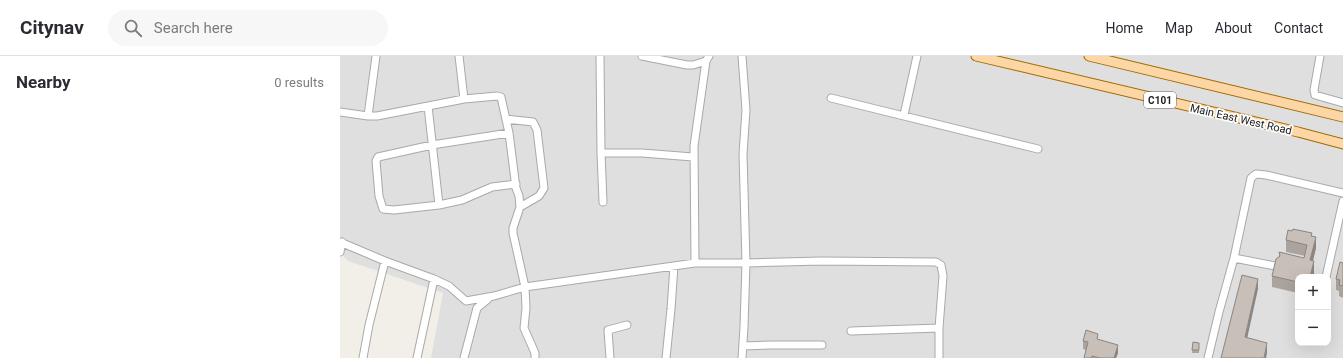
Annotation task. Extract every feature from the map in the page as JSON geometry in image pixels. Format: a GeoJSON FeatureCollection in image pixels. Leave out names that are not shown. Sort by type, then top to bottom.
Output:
{"type":"FeatureCollection","features":[{"type":"Feature","properties":{"kind":"main road","name":"Main East West Road"},"geometry":{"type":"LineString","coordinates":[[976,56],[1343,144]]}},
{"type":"Feature","properties":{"kind":"main road","name":"C101"},"geometry":{"type":"LineString","coordinates":[[1089,56],[1343,117]]}},
{"type":"Feature","properties":{"kind":"street"},"geometry":{"type":"LineString","coordinates":[[368,116],[376,56]]}},
{"type":"Feature","properties":{"kind":"street"},"geometry":{"type":"LineString","coordinates":[[459,56],[464,99]]}},
{"type":"Feature","properties":{"kind":"street"},"geometry":{"type":"LineString","coordinates":[[600,56],[603,202]]}},
{"type":"Feature","properties":{"kind":"street"},"geometry":{"type":"LineString","coordinates":[[642,56],[687,65],[693,65],[707,59]]}},
{"type":"Feature","properties":{"kind":"street"},"geometry":{"type":"LineString","coordinates":[[742,56],[746,110],[743,154],[746,263],[742,358]]}},
{"type":"Feature","properties":{"kind":"street"},"geometry":{"type":"LineString","coordinates":[[904,115],[917,56]]}},
{"type":"Feature","properties":{"kind":"street"},"geometry":{"type":"LineString","coordinates":[[1320,56],[1314,90],[1315,95],[1343,103]]}},
{"type":"Feature","properties":{"kind":"street"},"geometry":{"type":"LineString","coordinates":[[695,263],[693,157],[697,119],[707,59]]}},
{"type":"Feature","properties":{"kind":"street"},"geometry":{"type":"LineString","coordinates":[[340,112],[368,116],[388,114],[464,99],[500,96],[502,99],[509,133],[516,184],[520,196],[520,207],[513,228],[525,287],[526,308],[524,328],[535,352],[535,358]]}},
{"type":"Feature","properties":{"kind":"street"},"geometry":{"type":"LineString","coordinates":[[831,98],[1038,149]]}},
{"type":"Feature","properties":{"kind":"street"},"geometry":{"type":"LineString","coordinates":[[428,106],[439,205]]}},
{"type":"Feature","properties":{"kind":"street"},"geometry":{"type":"LineString","coordinates":[[506,119],[533,122],[537,130],[544,188],[538,196],[520,207]]}},
{"type":"Feature","properties":{"kind":"street"},"geometry":{"type":"LineString","coordinates":[[509,133],[432,145],[378,157],[376,161],[379,196],[381,206],[385,210],[394,210],[439,205],[462,200],[486,189],[516,184]]}},
{"type":"Feature","properties":{"kind":"street"},"geometry":{"type":"LineString","coordinates":[[601,153],[642,153],[693,157]]}},
{"type":"Feature","properties":{"kind":"street"},"geometry":{"type":"LineString","coordinates":[[1208,358],[1234,258],[1251,178],[1256,174],[1266,175],[1343,193]]}},
{"type":"Feature","properties":{"kind":"street"},"geometry":{"type":"LineString","coordinates":[[1327,274],[1343,201]]}},
{"type":"Feature","properties":{"kind":"street"},"geometry":{"type":"LineString","coordinates":[[340,252],[341,242],[385,262],[434,279],[449,286],[466,301],[494,296],[525,287],[695,263],[822,261],[936,262],[941,265],[943,276],[939,328],[939,358]]}},
{"type":"Feature","properties":{"kind":"street"},"geometry":{"type":"LineString","coordinates":[[1234,258],[1275,266]]}},
{"type":"Feature","properties":{"kind":"street"},"geometry":{"type":"LineString","coordinates":[[363,358],[369,326],[385,262]]}},
{"type":"Feature","properties":{"kind":"street"},"geometry":{"type":"LineString","coordinates":[[666,358],[672,309],[674,266]]}},
{"type":"Feature","properties":{"kind":"street"},"geometry":{"type":"LineString","coordinates":[[417,358],[434,279]]}},
{"type":"Feature","properties":{"kind":"street"},"geometry":{"type":"LineString","coordinates":[[464,358],[477,308],[494,296]]}},
{"type":"Feature","properties":{"kind":"street"},"geometry":{"type":"LineString","coordinates":[[610,358],[608,330],[627,325]]}},
{"type":"Feature","properties":{"kind":"street"},"geometry":{"type":"LineString","coordinates":[[851,331],[939,328]]}},
{"type":"Feature","properties":{"kind":"street"},"geometry":{"type":"LineString","coordinates":[[743,346],[822,346]]}},
{"type":"Feature","properties":{"kind":"shaded area"},"geometry":{"type":"Polygon","coordinates":[[[340,56],[1343,56],[1343,358],[431,358],[443,293],[348,261],[340,252],[340,56]]]}},
{"type":"Feature","properties":{"kind":"building"},"geometry":{"type":"Polygon","coordinates":[[[1293,229],[1312,233],[1311,236],[1316,237],[1310,260],[1314,261],[1311,274],[1295,274],[1295,281],[1272,276],[1276,259],[1280,256],[1279,252],[1304,258],[1307,245],[1286,240],[1288,230],[1292,231],[1293,229]]]}},
{"type":"Feature","properties":{"kind":"building"},"geometry":{"type":"Polygon","coordinates":[[[1340,262],[1343,263],[1343,286],[1339,285],[1340,280],[1336,279],[1340,262]]]}},
{"type":"Feature","properties":{"kind":"building"},"geometry":{"type":"Polygon","coordinates":[[[1242,275],[1258,279],[1245,337],[1267,343],[1264,358],[1221,358],[1242,275]]]}},
{"type":"Feature","properties":{"kind":"building"},"geometry":{"type":"Polygon","coordinates":[[[1086,330],[1098,334],[1097,339],[1118,345],[1114,358],[1100,358],[1092,356],[1091,358],[1084,358],[1088,342],[1083,341],[1086,330]]]}},
{"type":"Feature","properties":{"kind":"building"},"geometry":{"type":"Polygon","coordinates":[[[1193,342],[1199,343],[1199,350],[1192,350],[1193,342]]]}}]}
